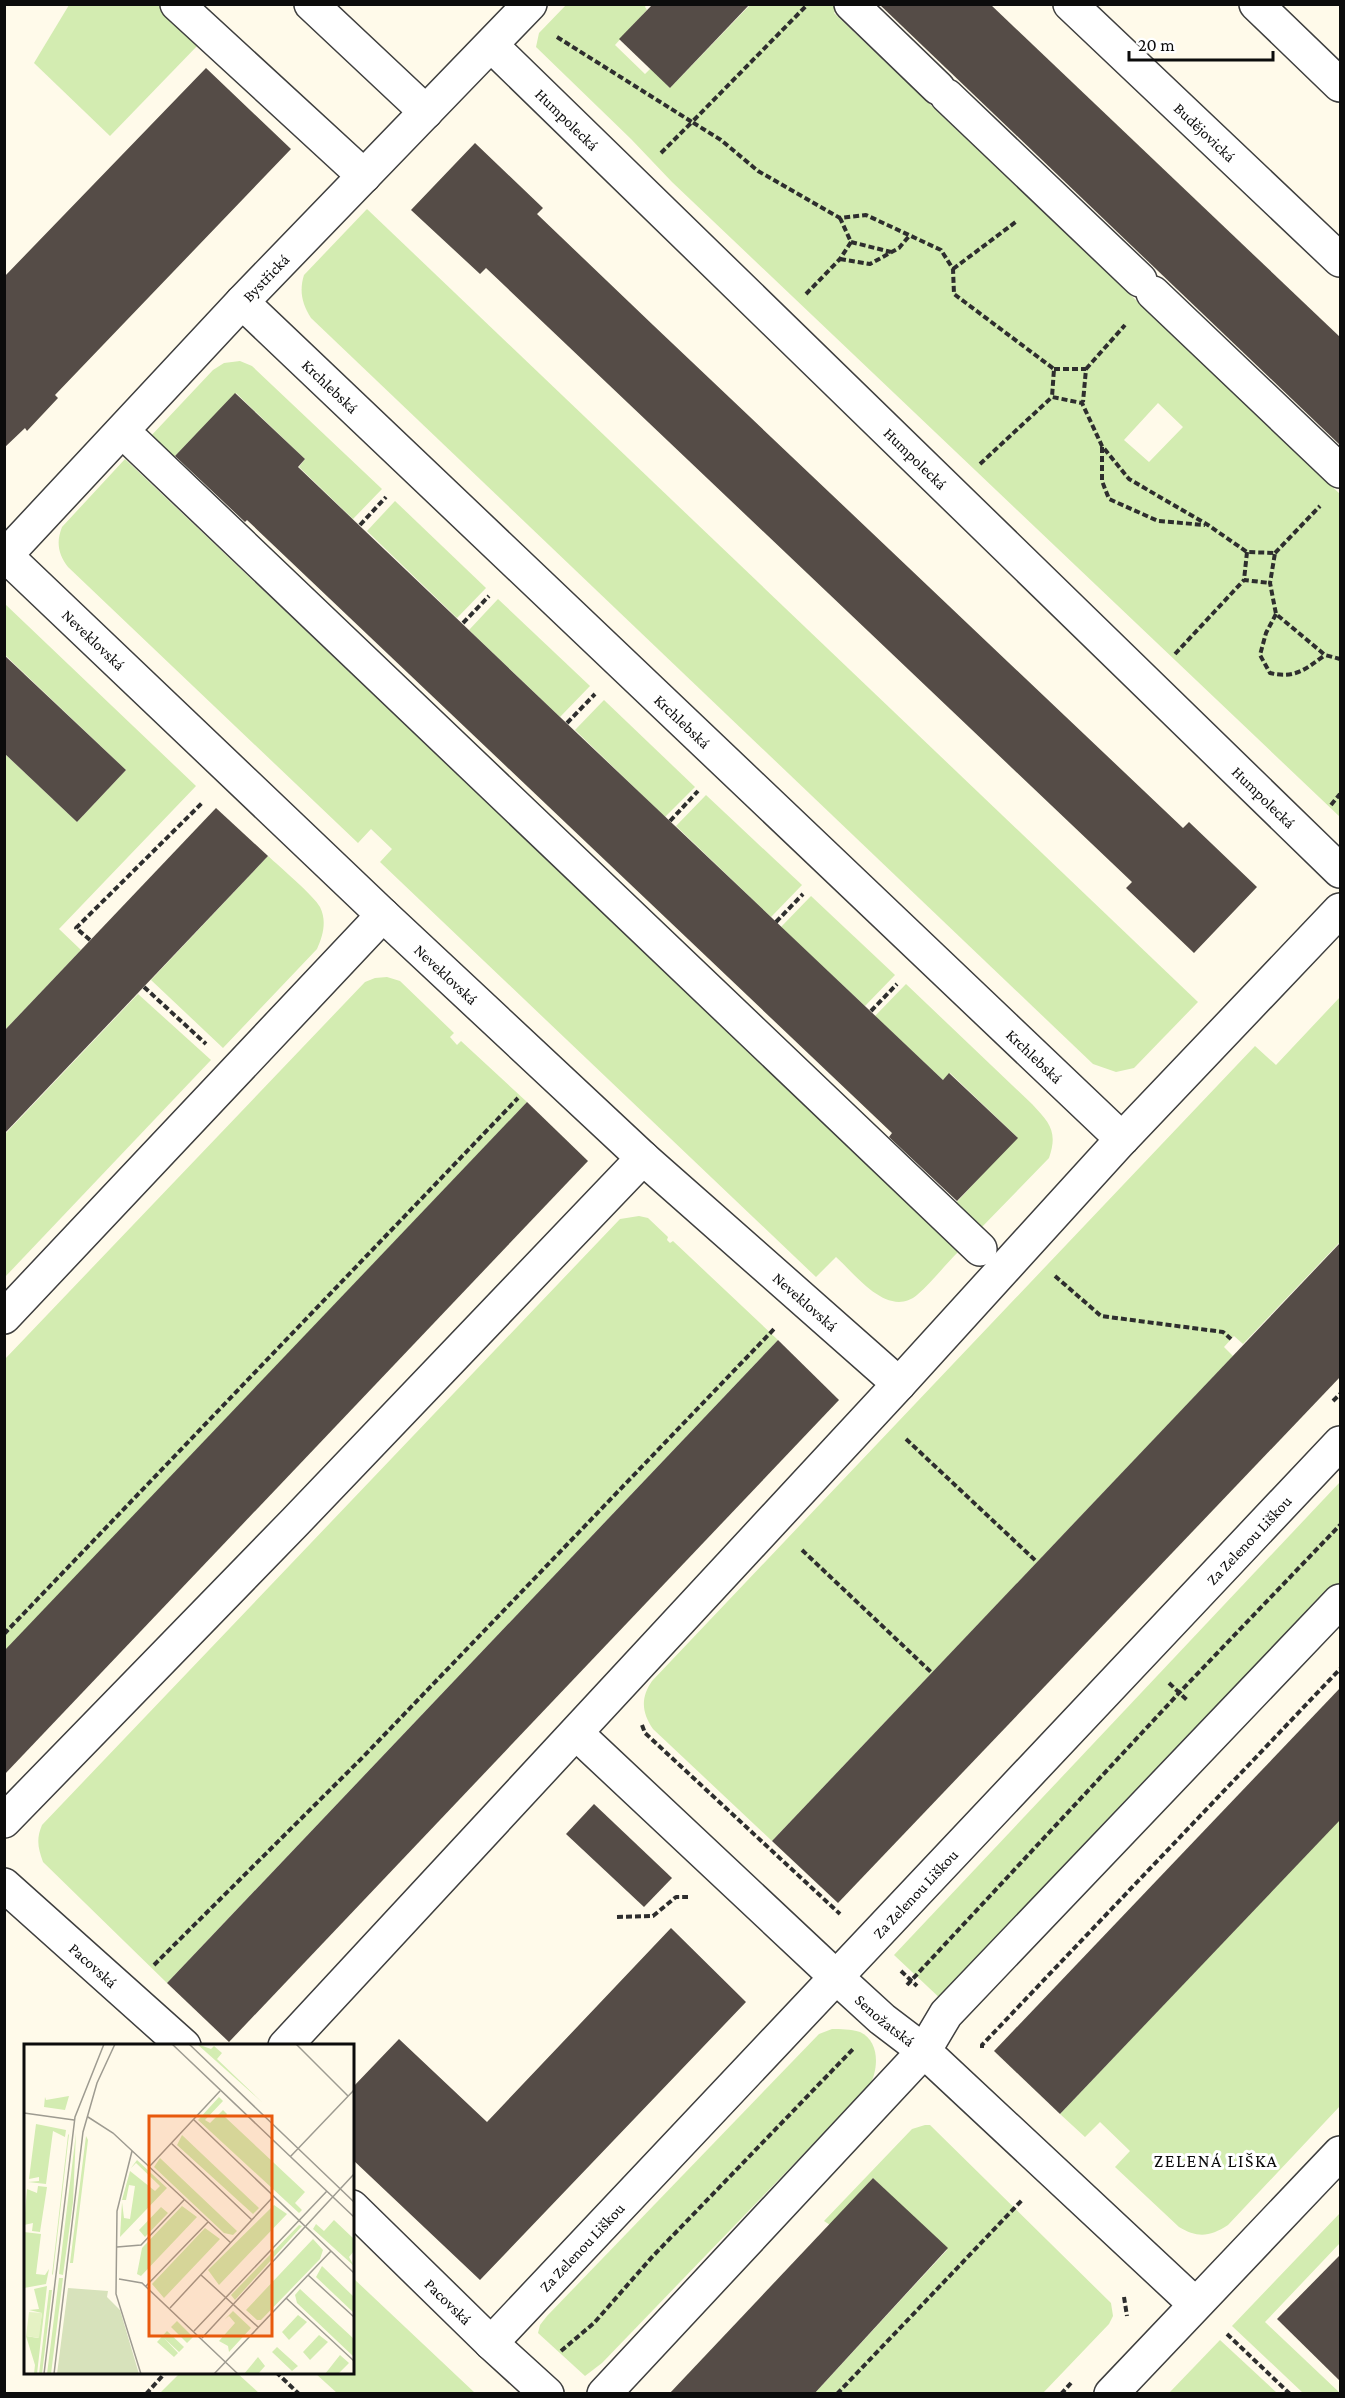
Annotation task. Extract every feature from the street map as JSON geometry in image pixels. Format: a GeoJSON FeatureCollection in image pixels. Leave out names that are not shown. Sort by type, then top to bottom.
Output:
{"type":"FeatureCollection","features":[{"type":"Feature","properties":{"kind":"street"},"geometry":{"type":"LineString","coordinates":[[177,4],[364,176]]}},
{"type":"Feature","properties":{"kind":"street"},"geometry":{"type":"LineString","coordinates":[[311,4],[426,112]]}},
{"type":"Feature","properties":{"kind":"street"},"geometry":{"type":"LineString","coordinates":[[851,4],[1341,471]]}},
{"type":"Feature","properties":{"kind":"street","name":"Budějovická"},"geometry":{"type":"LineString","coordinates":[[1070,4],[1341,260]]}},
{"type":"Feature","properties":{"kind":"street"},"geometry":{"type":"LineString","coordinates":[[1256,4],[1341,84]]}},
{"type":"Feature","properties":{"kind":"street","name":"Bystřická"},"geometry":{"type":"LineString","coordinates":[[5,554],[242,302],[492,46],[525,9]]}},
{"type":"Feature","properties":{"kind":"street","name":"Humpolecká"},"geometry":{"type":"LineString","coordinates":[[492,46],[1341,871]]}},
{"type":"Feature","properties":{"kind":"street","name":"Krchlebská"},"geometry":{"type":"LineString","coordinates":[[242,302],[1122,1139]]}},
{"type":"Feature","properties":{"kind":"street"},"geometry":{"type":"LineString","coordinates":[[135,443],[980,1249]]}},
{"type":"Feature","properties":{"kind":"street","name":"Neveklovská"},"geometry":{"type":"LineString","coordinates":[[5,554],[383,915],[643,1158],[899,1384]]}},
{"type":"Feature","properties":{"kind":"street"},"geometry":{"type":"LineString","coordinates":[[287,2044],[899,1384],[1122,1139],[1341,910]]}},
{"type":"Feature","properties":{"kind":"street"},"geometry":{"type":"LineString","coordinates":[[4,1317],[383,915]]}},
{"type":"Feature","properties":{"kind":"street"},"geometry":{"type":"LineString","coordinates":[[4,1821],[295,1522],[643,1158]]}},
{"type":"Feature","properties":{"kind":"street","name":"Za Zelenou Liškou"},"geometry":{"type":"LineString","coordinates":[[490,2343],[1341,1443]]}},
{"type":"Feature","properties":{"kind":"street"},"geometry":{"type":"LineString","coordinates":[[604,2394],[924,2051],[946,2014],[1341,1601]]}},
{"type":"Feature","properties":{"kind":"street","name":"Senožatská"},"geometry":{"type":"LineString","coordinates":[[576,1733],[835,1976],[882,2019],[924,2051],[1195,2304]]}},
{"type":"Feature","properties":{"kind":"street","name":"Pacovská"},"geometry":{"type":"LineString","coordinates":[[4,1885],[182,2044]]}},
{"type":"Feature","properties":{"kind":"street"},"geometry":{"type":"LineString","coordinates":[[1111,2394],[1341,2153]]}},
{"type":"Feature","properties":{"kind":"street","name":"Pacovská"},"geometry":{"type":"LineString","coordinates":[[354,2209],[490,2343],[547,2394]]}},
{"type":"Feature","properties":{"kind":"path"},"geometry":{"type":"LineString","coordinates":[[632,182],[808,4]]}},
{"type":"Feature","properties":{"kind":"path"},"geometry":{"type":"LineString","coordinates":[[525,9],[722,140],[759,171],[840,218],[851,242]]}},
{"type":"Feature","properties":{"kind":"path"},"geometry":{"type":"LineString","coordinates":[[953,269],[1051,195]]}},
{"type":"Feature","properties":{"kind":"path"},"geometry":{"type":"LineString","coordinates":[[840,218],[866,215],[940,250],[953,269],[954,294],[1054,369],[1086,369]]}},
{"type":"Feature","properties":{"kind":"path"},"geometry":{"type":"LineString","coordinates":[[840,259],[870,264],[899,248],[910,235]]}},
{"type":"Feature","properties":{"kind":"path"},"geometry":{"type":"LineString","coordinates":[[851,242],[892,252]]}},
{"type":"Feature","properties":{"kind":"path"},"geometry":{"type":"LineString","coordinates":[[777,323],[840,259],[851,242]]}},
{"type":"Feature","properties":{"kind":"path"},"geometry":{"type":"LineString","coordinates":[[1147,286],[1086,369],[1083,403],[1102,446],[1129,479],[1208,525],[1246,552],[1275,553]]}},
{"type":"Feature","properties":{"kind":"path"},"geometry":{"type":"LineString","coordinates":[[951,492],[1052,397],[1054,369]]}},
{"type":"Feature","properties":{"kind":"path"},"geometry":{"type":"LineString","coordinates":[[1052,397],[1083,403]]}},
{"type":"Feature","properties":{"kind":"path"},"geometry":{"type":"LineString","coordinates":[[1102,446],[1102,481],[1109,499],[1158,521],[1208,525]]}},
{"type":"Feature","properties":{"kind":"path"},"geometry":{"type":"LineString","coordinates":[[360,525],[386,498]]}},
{"type":"Feature","properties":{"kind":"path"},"geometry":{"type":"LineString","coordinates":[[1324,502],[1275,553],[1270,583],[1276,614],[1266,633],[1260,655],[1270,673],[1284,676],[1302,672],[1325,655]]}},
{"type":"Feature","properties":{"kind":"path"},"geometry":{"type":"LineString","coordinates":[[1147,683],[1244,580],[1246,552]]}},
{"type":"Feature","properties":{"kind":"path"},"geometry":{"type":"LineString","coordinates":[[1244,580],[1270,583]]}},
{"type":"Feature","properties":{"kind":"path"},"geometry":{"type":"LineString","coordinates":[[463,623],[489,596]]}},
{"type":"Feature","properties":{"kind":"path"},"geometry":{"type":"LineString","coordinates":[[1276,614],[1325,655],[1341,659]]}},
{"type":"Feature","properties":{"kind":"path"},"geometry":{"type":"LineString","coordinates":[[567,723],[594,695]]}},
{"type":"Feature","properties":{"kind":"path"},"geometry":{"type":"LineString","coordinates":[[670,821],[705,785]]}},
{"type":"Feature","properties":{"kind":"path"},"geometry":{"type":"LineString","coordinates":[[90,940],[76,928],[208,797]]}},
{"type":"Feature","properties":{"kind":"path"},"geometry":{"type":"LineString","coordinates":[[777,922],[806,891]]}},
{"type":"Feature","properties":{"kind":"path"},"geometry":{"type":"LineString","coordinates":[[871,1011],[899,982]]}},
{"type":"Feature","properties":{"kind":"path"},"geometry":{"type":"LineString","coordinates":[[144,987],[208,1047]]}},
{"type":"Feature","properties":{"kind":"path"},"geometry":{"type":"LineString","coordinates":[[4,1634],[520,1096]]}},
{"type":"Feature","properties":{"kind":"path"},"geometry":{"type":"LineString","coordinates":[[1053,1275],[1101,1316],[1223,1332],[1231,1339]]}},
{"type":"Feature","properties":{"kind":"path"},"geometry":{"type":"LineString","coordinates":[[152,1966],[364,1756],[769,1333]]}},
{"type":"Feature","properties":{"kind":"path"},"geometry":{"type":"LineString","coordinates":[[1332,1402],[1341,1394]]}},
{"type":"Feature","properties":{"kind":"path"},"geometry":{"type":"LineString","coordinates":[[903,1436],[1037,1562]]}},
{"type":"Feature","properties":{"kind":"path"},"geometry":{"type":"LineString","coordinates":[[910,1980],[1179,1693],[1341,1525]]}},
{"type":"Feature","properties":{"kind":"path"},"geometry":{"type":"LineString","coordinates":[[797,1545],[932,1673]]}},
{"type":"Feature","properties":{"kind":"path"},"geometry":{"type":"LineString","coordinates":[[982,2045],[1341,1670]]}},
{"type":"Feature","properties":{"kind":"path"},"geometry":{"type":"LineString","coordinates":[[642,1725],[645,1733],[982,2045],[983,2054]]}},
{"type":"Feature","properties":{"kind":"path"},"geometry":{"type":"LineString","coordinates":[[616,1917],[652,1916],[676,1897],[699,1897]]}},
{"type":"Feature","properties":{"kind":"path"},"geometry":{"type":"LineString","coordinates":[[553,2358],[594,2323],[652,2256],[882,2019]]}},
{"type":"Feature","properties":{"kind":"path"},"geometry":{"type":"LineString","coordinates":[[1017,2190],[1032,2205]]}},
{"type":"Feature","properties":{"kind":"path"},"geometry":{"type":"LineString","coordinates":[[837,2394],[1024,2197]]}},
{"type":"Feature","properties":{"kind":"path"},"geometry":{"type":"LineString","coordinates":[[1120,2291],[1126,2302],[1126,2321]]}},
{"type":"Feature","properties":{"kind":"path"},"geometry":{"type":"LineString","coordinates":[[1222,2330],[1290,2394]]}},
{"type":"Feature","properties":{"kind":"path"},"geometry":{"type":"LineString","coordinates":[[146,2394],[165,2374]]}},
{"type":"Feature","properties":{"kind":"path"},"geometry":{"type":"LineString","coordinates":[[277,2374],[299,2394]]}},
{"type":"Feature","properties":{"kind":"path"},"geometry":{"type":"LineString","coordinates":[[1061,2394],[1076,2377]]}},
{"type":"Feature","properties":{"kind":"green space"},"geometry":{"type":"Polygon","coordinates":[[[69,5],[158,5],[199,44],[110,136],[34,63],[69,5]]]}},
{"type":"Feature","properties":{"kind":"green space"},"geometry":{"type":"Polygon","coordinates":[[[566,5],[646,5],[647,10],[615,45],[645,74],[651,68],[670,88],[750,5],[841,5],[834,13],[1340,494],[1340,817],[672,182],[536,47],[539,33],[566,5]],[[1158,403],[1124,440],[1149,462],[1183,427],[1158,403]]]}},
{"type":"Feature","properties":{"kind":"green space"},"geometry":{"type":"Polygon","coordinates":[[[367,209],[1198,1002],[1134,1068],[1116,1072],[1093,1064],[311,318],[302,297],[304,275],[367,209]]]}},
{"type":"Feature","properties":{"kind":"green space"},"geometry":{"type":"Polygon","coordinates":[[[240,361],[252,366],[382,489],[353,519],[299,467],[305,459],[236,393],[172,459],[149,438],[213,370],[224,363],[240,361]]]}},
{"type":"Feature","properties":{"kind":"green space"},"geometry":{"type":"Polygon","coordinates":[[[125,459],[959,1251],[923,1290],[906,1301],[895,1302],[884,1298],[862,1283],[836,1257],[816,1277],[380,862],[392,849],[371,829],[358,843],[68,567],[59,548],[62,527],[125,459]]]}},
{"type":"Feature","properties":{"kind":"green space"},"geometry":{"type":"Polygon","coordinates":[[[395,501],[486,588],[457,618],[367,531],[395,501]]]}},
{"type":"Feature","properties":{"kind":"green space"},"geometry":{"type":"Polygon","coordinates":[[[498,599],[590,686],[560,717],[469,630],[498,599]]]}},
{"type":"Feature","properties":{"kind":"green space"},"geometry":{"type":"Polygon","coordinates":[[[5,604],[196,786],[59,929],[81,950],[4,1031],[4,753],[77,822],[126,770],[5,655],[5,604]]]}},
{"type":"Feature","properties":{"kind":"green space"},"geometry":{"type":"Polygon","coordinates":[[[604,700],[695,787],[665,817],[575,730],[604,700]]]}},
{"type":"Feature","properties":{"kind":"green space"},"geometry":{"type":"Polygon","coordinates":[[[706,795],[802,885],[771,917],[676,826],[706,795]]]}},
{"type":"Feature","properties":{"kind":"green space"},"geometry":{"type":"Polygon","coordinates":[[[268,856],[317,902],[324,923],[322,934],[317,949],[223,1048],[151,980],[268,856]]]}},
{"type":"Feature","properties":{"kind":"green space"},"geometry":{"type":"Polygon","coordinates":[[[811,896],[895,975],[865,1006],[781,927],[811,896]]]}},
{"type":"Feature","properties":{"kind":"green space"},"geometry":{"type":"Polygon","coordinates":[[[387,977],[400,981],[454,1033],[450,1037],[457,1045],[461,1041],[527,1102],[5,1651],[5,1359],[365,982],[387,977]]]}},
{"type":"Feature","properties":{"kind":"green space"},"geometry":{"type":"Polygon","coordinates":[[[906,984],[1032,1104],[1051,1128],[1053,1141],[1049,1158],[980,1229],[954,1205],[1017,1137],[950,1073],[943,1080],[875,1016],[906,984]]]}},
{"type":"Feature","properties":{"kind":"green space"},"geometry":{"type":"Polygon","coordinates":[[[138,994],[211,1060],[5,1277],[5,1134],[138,994]]]}},
{"type":"Feature","properties":{"kind":"green space"},"geometry":{"type":"Polygon","coordinates":[[[1340,997],[1340,1242],[1243,1344],[1234,1336],[1224,1347],[1233,1356],[772,1841],[653,1729],[646,1717],[644,1705],[646,1693],[652,1681],[1255,1046],[1276,1065],[1340,997]]]}},
{"type":"Feature","properties":{"kind":"green space"},"geometry":{"type":"Polygon","coordinates":[[[639,1216],[648,1218],[668,1237],[667,1240],[670,1243],[673,1241],[778,1340],[167,1983],[43,1862],[38,1843],[42,1825],[620,1219],[639,1216]]]}},
{"type":"Feature","properties":{"kind":"green space"},"geometry":{"type":"Polygon","coordinates":[[[1340,1482],[1340,1588],[944,2002],[894,1955],[1340,1482]]]}},
{"type":"Feature","properties":{"kind":"green space"},"geometry":{"type":"Polygon","coordinates":[[[1340,1819],[1340,2106],[1228,2225],[1209,2234],[1192,2233],[1179,2227],[1115,2167],[1130,2151],[1100,2122],[1085,2137],[1060,2114],[1340,1819]]]}},
{"type":"Feature","properties":{"kind":"green space"},"geometry":{"type":"Polygon","coordinates":[[[832,2029],[860,2032],[871,2042],[876,2064],[869,2086],[602,2363],[585,2376],[538,2333],[540,2325],[819,2034],[832,2029]]]}},
{"type":"Feature","properties":{"kind":"green space"},"geometry":{"type":"Polygon","coordinates":[[[930,2125],[1111,2303],[1113,2316],[1109,2324],[1043,2393],[814,2394],[947,2250],[873,2178],[830,2225],[824,2221],[912,2129],[930,2125]]]}},
{"type":"Feature","properties":{"kind":"green space"},"geometry":{"type":"Polygon","coordinates":[[[1340,2213],[1340,2243],[1265,2322],[1340,2393],[1303,2393],[1232,2326],[1340,2213]]]}},
{"type":"Feature","properties":{"kind":"green space"},"geometry":{"type":"Polygon","coordinates":[[[354,2279],[475,2393],[337,2393],[316,2374],[354,2374],[354,2279]]]}},
{"type":"Feature","properties":{"kind":"green space"},"geometry":{"type":"Polygon","coordinates":[[[1220,2340],[1277,2393],[1169,2393],[1220,2340]]]}},
{"type":"Feature","properties":{"kind":"green space"},"geometry":{"type":"Polygon","coordinates":[[[179,2374],[238,2374],[259,2393],[160,2393],[179,2374]]]}},
{"type":"Feature","properties":{"kind":"building"},"geometry":{"type":"Polygon","coordinates":[[[653,4],[750,4],[670,88],[619,39],[653,4]]]}},
{"type":"Feature","properties":{"kind":"building"},"geometry":{"type":"Polygon","coordinates":[[[879,4],[990,4],[1341,338],[1341,446],[879,4]]]}},
{"type":"Feature","properties":{"kind":"building"},"geometry":{"type":"Polygon","coordinates":[[[206,68],[291,149],[55,395],[58,398],[27,431],[25,428],[4,448],[4,277],[206,68]]]}},
{"type":"Feature","properties":{"kind":"building"},"geometry":{"type":"Polygon","coordinates":[[[475,143],[543,208],[537,214],[653,325],[1183,828],[1189,822],[1257,887],[1194,953],[1126,888],[1132,882],[486,268],[480,274],[411,210],[475,143]]]}},
{"type":"Feature","properties":{"kind":"building"},"geometry":{"type":"Polygon","coordinates":[[[235,393],[305,459],[298,467],[560,717],[943,1080],[949,1073],[1018,1138],[957,1201],[889,1137],[892,1133],[247,520],[245,522],[175,456],[235,393]]]}},
{"type":"Feature","properties":{"kind":"building"},"geometry":{"type":"Polygon","coordinates":[[[4,655],[126,770],[77,822],[4,753],[4,655]]]}},
{"type":"Feature","properties":{"kind":"building"},"geometry":{"type":"Polygon","coordinates":[[[216,808],[268,856],[4,1134],[4,1031],[216,808]]]}},
{"type":"Feature","properties":{"kind":"building"},"geometry":{"type":"Polygon","coordinates":[[[527,1102],[588,1161],[4,1775],[4,1651],[527,1102]]]}},
{"type":"Feature","properties":{"kind":"building"},"geometry":{"type":"Polygon","coordinates":[[[1341,1242],[1341,1376],[838,1903],[772,1841],[1341,1242]]]}},
{"type":"Feature","properties":{"kind":"building"},"geometry":{"type":"Polygon","coordinates":[[[778,1340],[839,1400],[229,2042],[167,1983],[778,1340]]]}},
{"type":"Feature","properties":{"kind":"building"},"geometry":{"type":"Polygon","coordinates":[[[1341,1687],[1341,1819],[1060,2114],[994,2051],[1341,1687]]]}},
{"type":"Feature","properties":{"kind":"building"},"geometry":{"type":"Polygon","coordinates":[[[594,1804],[672,1878],[644,1907],[566,1834],[594,1804]]]}},
{"type":"Feature","properties":{"kind":"building"},"geometry":{"type":"Polygon","coordinates":[[[671,1928],[746,2002],[480,2280],[354,2161],[354,2086],[399,2039],[487,2122],[671,1928]]]}},
{"type":"Feature","properties":{"kind":"building"},"geometry":{"type":"Polygon","coordinates":[[[873,2178],[948,2248],[814,2394],[669,2394],[873,2178]]]}},
{"type":"Feature","properties":{"kind":"building"},"geometry":{"type":"Polygon","coordinates":[[[1341,2254],[1341,2382],[1277,2319],[1341,2254]]]}},
{"type":"Feature","properties":{"kind":"district","name":"ZELENÁ LIŠKA"},"geometry":{"type":"Point","coordinates":[1216,2161]}}]}
